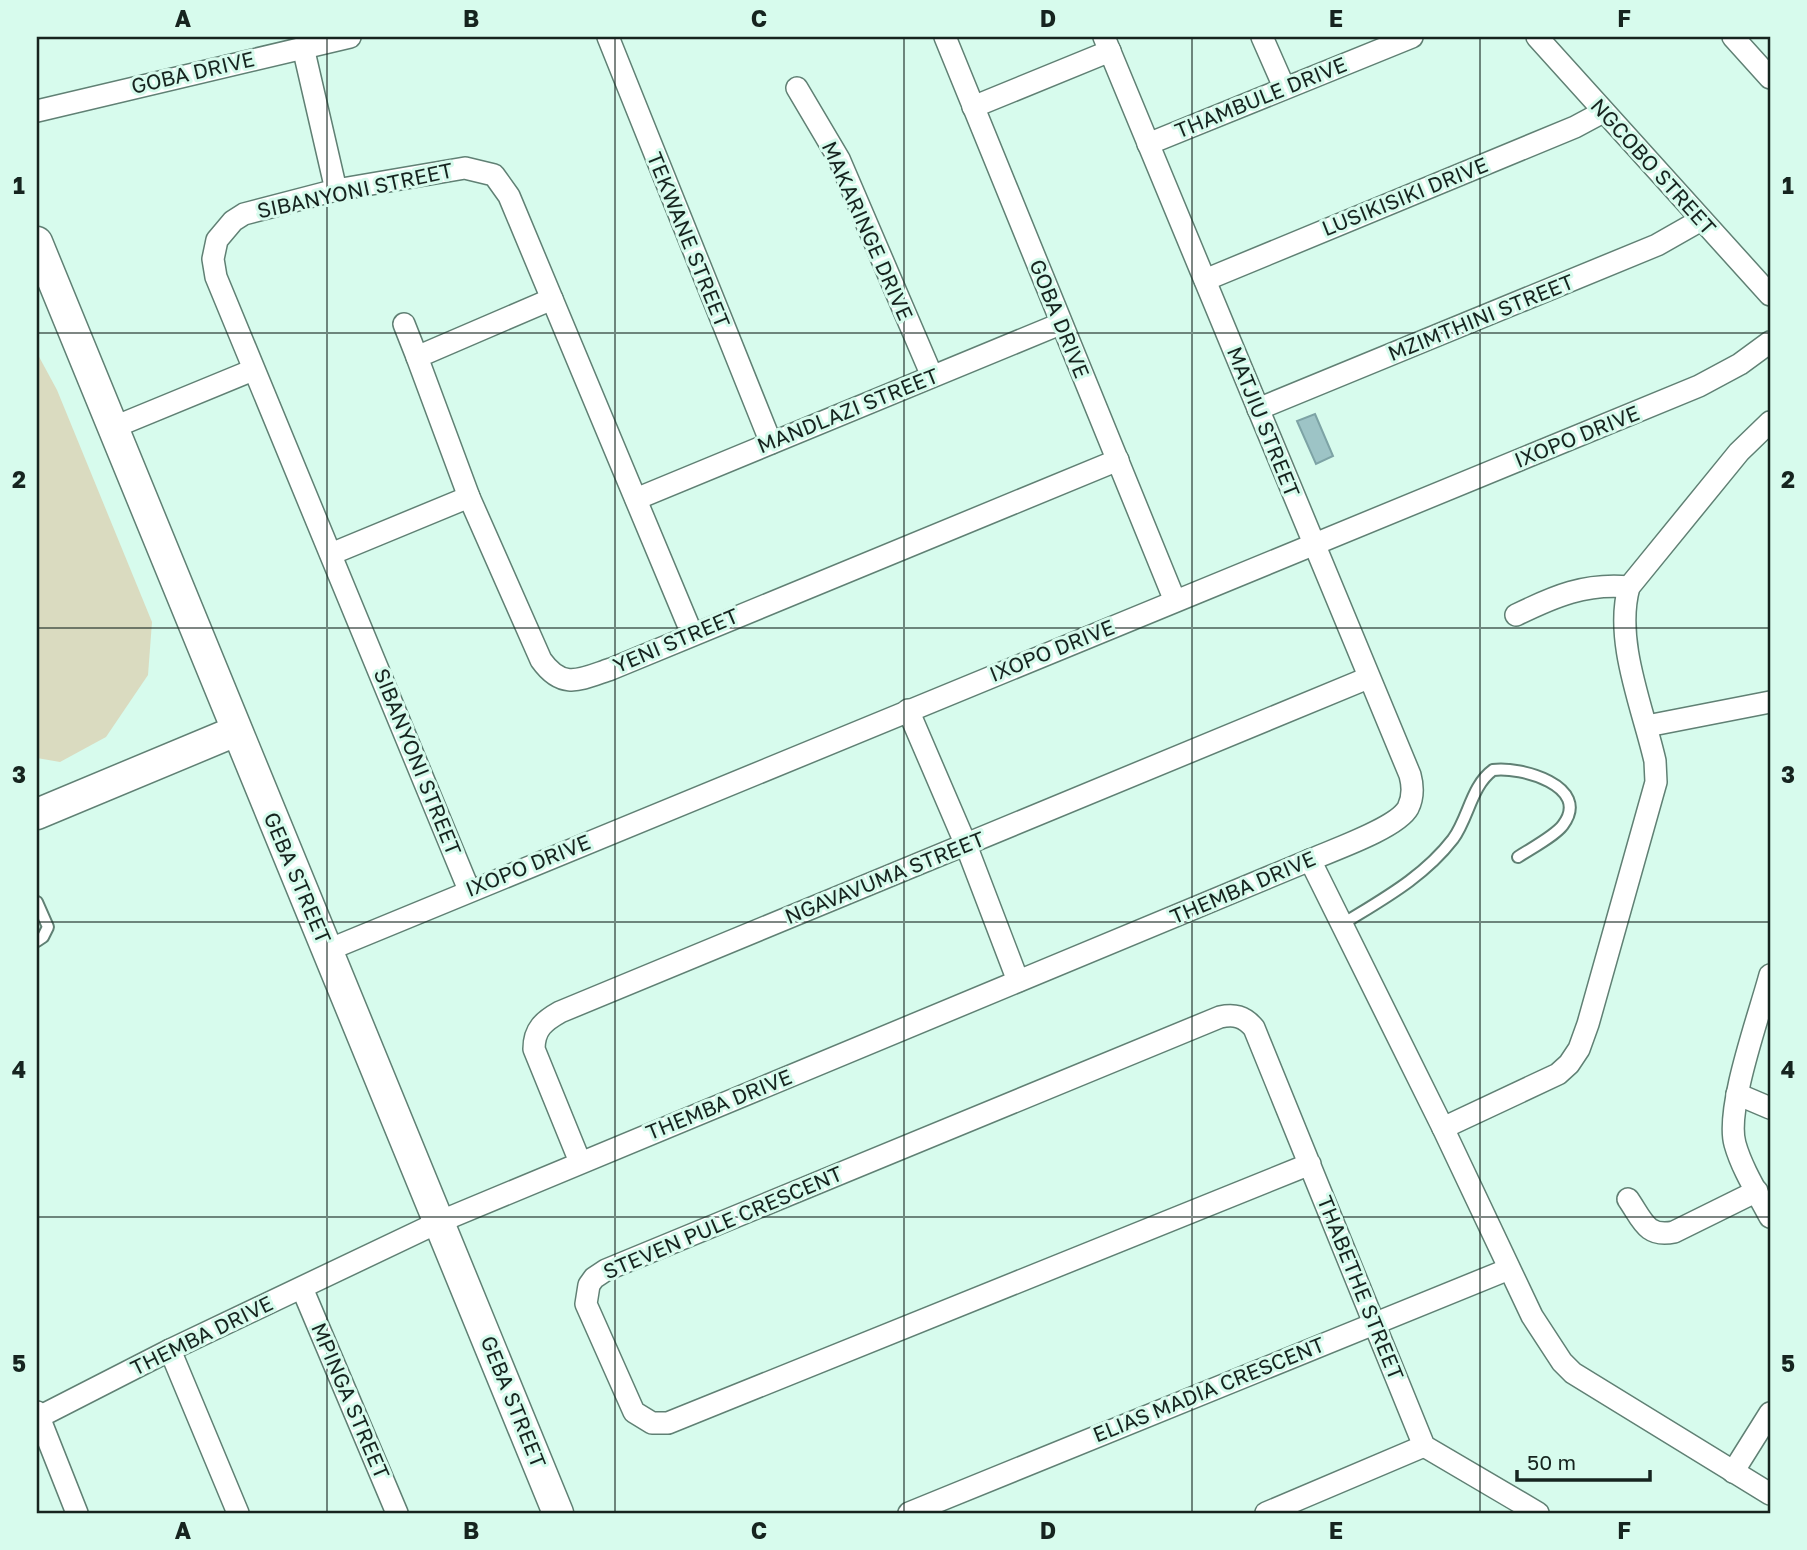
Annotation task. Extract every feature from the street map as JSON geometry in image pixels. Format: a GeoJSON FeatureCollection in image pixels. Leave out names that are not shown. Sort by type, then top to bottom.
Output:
{"type":"FeatureCollection","features":[{"type":"Feature","properties":{"kind":"street","name":"GOBA DRIVE"},"geometry":{"type":"LineString","coordinates":[[37,111],[350,37]]}},
{"type":"Feature","properties":{"kind":"street","name":"TEKWANE STREET"},"geometry":{"type":"LineString","coordinates":[[608,37],[771,443]]}},
{"type":"Feature","properties":{"kind":"street","name":"GOBA DRIVE"},"geometry":{"type":"LineString","coordinates":[[945,37],[1175,601]]}},
{"type":"Feature","properties":{"kind":"street"},"geometry":{"type":"LineString","coordinates":[[1262,37],[1284,87]]}},
{"type":"Feature","properties":{"kind":"street","name":"THAMBULE DRIVE"},"geometry":{"type":"LineString","coordinates":[[1149,145],[1284,87],[1412,37]]}},
{"type":"Feature","properties":{"kind":"street","name":"NGCOBO STREET"},"geometry":{"type":"LineString","coordinates":[[1537,37],[1770,295]]}},
{"type":"Feature","properties":{"kind":"street"},"geometry":{"type":"LineString","coordinates":[[1732,37],[1770,78]]}},
{"type":"Feature","properties":{"kind":"street"},"geometry":{"type":"LineString","coordinates":[[973,107],[1107,44]]}},
{"type":"Feature","properties":{"kind":"street","name":"MATJIU STREET"},"geometry":{"type":"LineString","coordinates":[[1107,44],[1410,775],[1412,788],[1408,808]]}},
{"type":"Feature","properties":{"kind":"street"},"geometry":{"type":"LineString","coordinates":[[303,47],[337,190]]}},
{"type":"Feature","properties":{"kind":"street","name":"MAKARINGE DRIVE"},"geometry":{"type":"LineString","coordinates":[[797,88],[839,159],[932,376]]}},
{"type":"Feature","properties":{"kind":"street","name":"LUSIKISIKI DRIVE"},"geometry":{"type":"LineString","coordinates":[[1205,280],[1574,127],[1603,112]]}},
{"type":"Feature","properties":{"kind":"street","name":"SIBANYONI STREET"},"geometry":{"type":"LineString","coordinates":[[469,890],[216,277],[214,259],[217,240],[233,221],[244,214],[337,190],[465,168],[494,175],[509,196],[692,634]]}},
{"type":"Feature","properties":{"kind":"street","name":"MZIMTHINI STREET"},"geometry":{"type":"LineString","coordinates":[[1258,409],[1657,245],[1702,220]]}},
{"type":"Feature","properties":{"kind":"street","name":"GEBA STREET"},"geometry":{"type":"LineString","coordinates":[[37,242],[558,1513]]}},
{"type":"Feature","properties":{"kind":"street"},"geometry":{"type":"LineString","coordinates":[[417,357],[552,299]]}},
{"type":"Feature","properties":{"kind":"street","name":"YENI STREET"},"geometry":{"type":"LineString","coordinates":[[404,324],[469,497],[541,660],[554,675],[563,680],[577,681],[611,669],[1118,460]]}},
{"type":"Feature","properties":{"kind":"street","name":"MANDLAZI STREET"},"geometry":{"type":"LineString","coordinates":[[636,499],[1060,324]]}},
{"type":"Feature","properties":{"kind":"street","name":"IXOPO DRIVE"},"geometry":{"type":"LineString","coordinates":[[328,950],[1699,386],[1740,364],[1770,342]]}},
{"type":"Feature","properties":{"kind":"street"},"geometry":{"type":"LineString","coordinates":[[112,428],[253,370]]}},
{"type":"Feature","properties":{"kind":"street"},"geometry":{"type":"LineString","coordinates":[[1443,1128],[1558,1074],[1579,1049],[1654,792],[1655,761],[1625,631],[1623,606],[1629,587],[1739,452],[1770,422]]}},
{"type":"Feature","properties":{"kind":"street"},"geometry":{"type":"LineString","coordinates":[[331,554],[469,497]]}},
{"type":"Feature","properties":{"kind":"street"},"geometry":{"type":"LineString","coordinates":[[1516,615],[1552,598],[1582,588],[1607,585],[1629,587]]}},
{"type":"Feature","properties":{"kind":"street","name":"NGAVAVUMA STREET"},"geometry":{"type":"LineString","coordinates":[[580,1162],[534,1049],[534,1038],[544,1021],[560,1012],[1368,678]]}},
{"type":"Feature","properties":{"kind":"street"},"geometry":{"type":"LineString","coordinates":[[1647,726],[1770,702]]}},
{"type":"Feature","properties":{"kind":"street"},"geometry":{"type":"LineString","coordinates":[[908,710],[966,845],[1018,981]]}},
{"type":"Feature","properties":{"kind":"street"},"geometry":{"type":"LineString","coordinates":[[37,814],[236,731]]}},
{"type":"Feature","properties":{"kind":"street","name":"THEMBA DRIVE"},"geometry":{"type":"LineString","coordinates":[[37,1416],[439,1222],[1310,860],[1394,823],[1408,808]]}},
{"type":"Feature","properties":{"kind":"street"},"geometry":{"type":"LineString","coordinates":[[1310,860],[1540,1330],[1568,1368],[1770,1494]]}},
{"type":"Feature","properties":{"kind":"street"},"geometry":{"type":"LineString","coordinates":[[1770,975],[1737,1094],[1732,1124],[1735,1143],[1770,1217]]}},
{"type":"Feature","properties":{"kind":"street","name":"STEVEN PULE CRESCENT"},"geometry":{"type":"LineString","coordinates":[[1236,1016],[1220,1017],[619,1265],[594,1278],[586,1294],[586,1304],[634,1412],[644,1420],[659,1425],[684,1418],[1310,1164]]}},
{"type":"Feature","properties":{"kind":"street","name":"THABETHE STREET"},"geometry":{"type":"LineString","coordinates":[[1236,1016],[1248,1021],[1254,1028],[1424,1446]]}},
{"type":"Feature","properties":{"kind":"street"},"geometry":{"type":"LineString","coordinates":[[1737,1094],[1770,1108]]}},
{"type":"Feature","properties":{"kind":"street"},"geometry":{"type":"LineString","coordinates":[[1628,1199],[1651,1231],[1659,1235],[1674,1232],[1756,1191]]}},
{"type":"Feature","properties":{"kind":"street","name":"ELIAS MADIA CRESCENT"},"geometry":{"type":"LineString","coordinates":[[909,1513],[1509,1269]]}},
{"type":"Feature","properties":{"kind":"street","name":"MPINGA STREET"},"geometry":{"type":"LineString","coordinates":[[302,1288],[397,1513]]}},
{"type":"Feature","properties":{"kind":"street"},"geometry":{"type":"LineString","coordinates":[[170,1350],[239,1513]]}},
{"type":"Feature","properties":{"kind":"street"},"geometry":{"type":"LineString","coordinates":[[1733,1472],[1770,1413]]}},
{"type":"Feature","properties":{"kind":"street"},"geometry":{"type":"LineString","coordinates":[[37,1416],[77,1513]]}},
{"type":"Feature","properties":{"kind":"street"},"geometry":{"type":"LineString","coordinates":[[1266,1513],[1424,1446],[1511,1507],[1538,1513]]}},
{"type":"Feature","properties":{"kind":"lane"},"geometry":{"type":"LineString","coordinates":[[1341,925],[1422,873],[1461,827],[1478,787],[1493,770],[1505,768],[1549,779],[1564,794],[1569,804],[1568,816],[1563,826],[1518,857]]}},
{"type":"Feature","properties":{"kind":"lane"},"geometry":{"type":"LineString","coordinates":[[37,902],[48,927],[46,934],[37,941]]}},
{"type":"Feature","properties":{"kind":"green space"},"geometry":{"type":"Polygon","coordinates":[[[37,353],[57,390],[152,622],[148,675],[106,737],[60,762],[37,758],[37,353]]]}},
{"type":"Feature","properties":{"kind":"building"},"geometry":{"type":"Polygon","coordinates":[[[1315,414],[1333,456],[1316,464],[1297,421],[1315,414]]]}}]}
